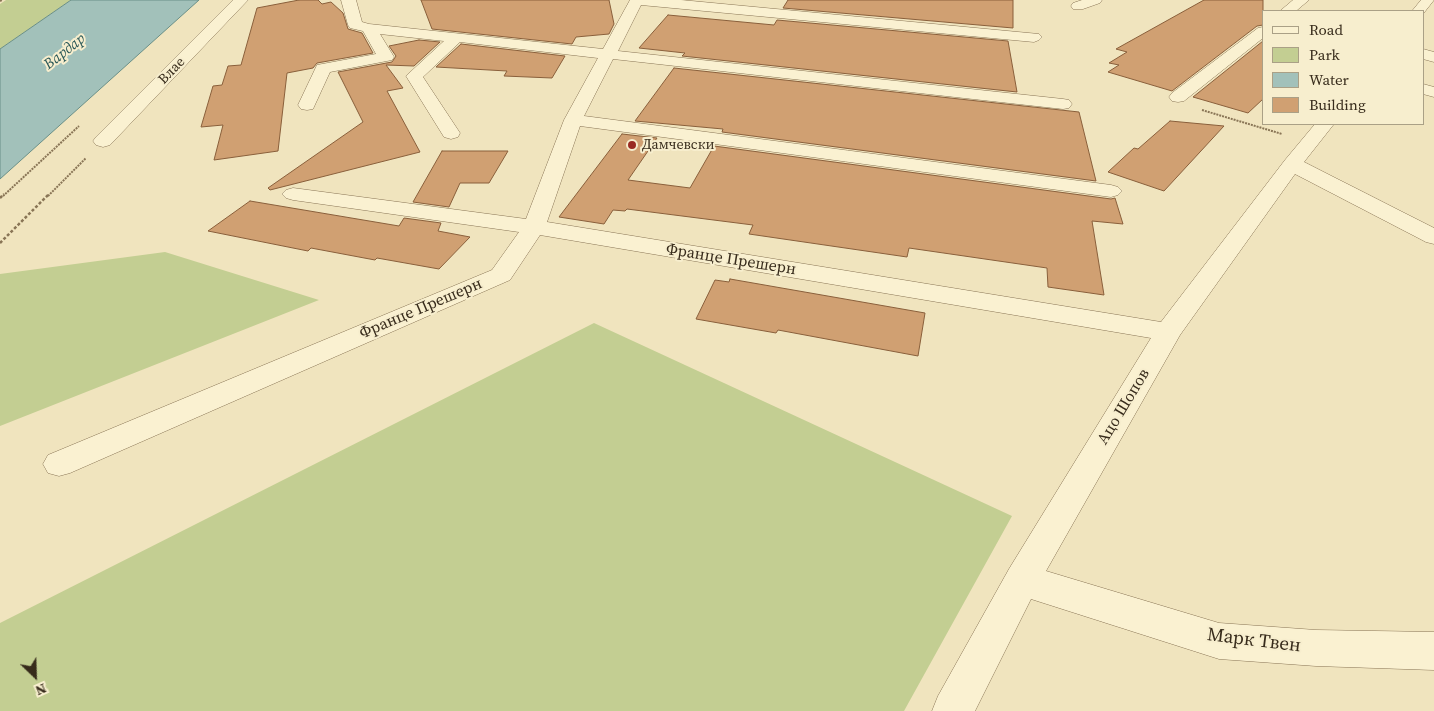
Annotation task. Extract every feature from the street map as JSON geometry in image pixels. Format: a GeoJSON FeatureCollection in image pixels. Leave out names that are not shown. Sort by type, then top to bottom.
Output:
{"type":"FeatureCollection","features":[{"type":"Feature","properties":{"kind":"street","name":"Влае"},"geometry":{"type":"LineString","coordinates":[[103,142],[241,0]]}},
{"type":"Feature","properties":{"kind":"street"},"geometry":{"type":"LineString","coordinates":[[349,0],[355,25],[369,28],[608,52],[1063,104]]}},
{"type":"Feature","properties":{"kind":"street"},"geometry":{"type":"LineString","coordinates":[[637,0],[1034,37]]}},
{"type":"Feature","properties":{"kind":"street","name":"Францe Прешерн"},"geometry":{"type":"LineString","coordinates":[[58,464],[501,275],[534,227],[573,120],[637,0]]}},
{"type":"Feature","properties":{"kind":"street"},"geometry":{"type":"LineString","coordinates":[[1078,6],[1094,0]]}},
{"type":"Feature","properties":{"kind":"street"},"geometry":{"type":"LineString","coordinates":[[1289,10],[1302,0]]}},
{"type":"Feature","properties":{"kind":"street"},"geometry":{"type":"LineString","coordinates":[[307,105],[323,68],[386,57],[369,28]]}},
{"type":"Feature","properties":{"kind":"street"},"geometry":{"type":"LineString","coordinates":[[1178,98],[1262,32]]}},
{"type":"Feature","properties":{"kind":"street"},"geometry":{"type":"LineString","coordinates":[[451,133],[414,76],[458,37]]}},
{"type":"Feature","properties":{"kind":"street"},"geometry":{"type":"LineString","coordinates":[[573,120],[1111,190]]}},
{"type":"Feature","properties":{"kind":"street","name":"Ацо Шопов"},"geometry":{"type":"LineString","coordinates":[[953,711],[1022,580],[1168,332],[1292,164],[1324,125]]}},
{"type":"Feature","properties":{"kind":"street"},"geometry":{"type":"LineString","coordinates":[[1292,164],[1434,237]]}},
{"type":"Feature","properties":{"kind":"street","name":"Франце Прешерн"},"geometry":{"type":"LineString","coordinates":[[293,194],[534,227],[1168,332]]}},
{"type":"Feature","properties":{"kind":"street","name":"Марк Твен"},"geometry":{"type":"LineString","coordinates":[[1022,580],[1219,640],[1316,648],[1434,651]]}},
{"type":"Feature","properties":{"kind":"path"},"geometry":{"type":"LineString","coordinates":[[1178,98],[1172,101],[1268,130]]}},
{"type":"Feature","properties":{"kind":"path"},"geometry":{"type":"LineString","coordinates":[[0,243],[103,142]]}},
{"type":"Feature","properties":{"kind":"path"},"geometry":{"type":"LineString","coordinates":[[0,198],[61,143]]}},
{"type":"Feature","properties":{"kind":"green space"},"geometry":{"type":"Polygon","coordinates":[[[6,0],[71,0],[0,49],[0,4],[6,0]]]}},
{"type":"Feature","properties":{"kind":"green space"},"geometry":{"type":"Polygon","coordinates":[[[165,252],[319,300],[0,426],[0,274],[165,252]]]}},
{"type":"Feature","properties":{"kind":"green space"},"geometry":{"type":"Polygon","coordinates":[[[594,323],[1012,516],[904,711],[0,711],[0,623],[594,323]]]}},
{"type":"Feature","properties":{"kind":"water","name":"Вардар"},"geometry":{"type":"Polygon","coordinates":[[[71,0],[199,0],[0,179],[0,49],[71,0]]]}},
{"type":"Feature","properties":{"kind":"building"},"geometry":{"type":"Polygon","coordinates":[[[299,0],[318,0],[322,4],[331,2],[343,13],[348,29],[362,33],[373,53],[317,63],[313,68],[287,73],[278,151],[214,160],[223,125],[201,127],[213,86],[222,85],[228,66],[241,65],[257,8],[299,0]]]}},
{"type":"Feature","properties":{"kind":"building"},"geometry":{"type":"Polygon","coordinates":[[[421,0],[609,0],[614,24],[609,34],[576,37],[572,44],[432,29],[421,0]]]}},
{"type":"Feature","properties":{"kind":"building"},"geometry":{"type":"Polygon","coordinates":[[[788,0],[1013,0],[1013,28],[783,8],[788,0]]]}},
{"type":"Feature","properties":{"kind":"building"},"geometry":{"type":"Polygon","coordinates":[[[1204,0],[1263,0],[1262,25],[1257,26],[1172,91],[1108,72],[1119,65],[1109,63],[1127,52],[1116,49],[1204,0]]]}},
{"type":"Feature","properties":{"kind":"building"},"geometry":{"type":"Polygon","coordinates":[[[668,15],[774,25],[777,20],[1008,41],[1017,92],[682,56],[685,53],[639,48],[668,15]]]}},
{"type":"Feature","properties":{"kind":"building"},"geometry":{"type":"Polygon","coordinates":[[[419,40],[440,42],[414,66],[386,65],[403,88],[387,91],[420,152],[270,190],[268,188],[363,122],[338,72],[392,62],[396,56],[389,46],[419,40]]]}},
{"type":"Feature","properties":{"kind":"building"},"geometry":{"type":"Polygon","coordinates":[[[1262,42],[1262,100],[1248,113],[1193,97],[1262,42]]]}},
{"type":"Feature","properties":{"kind":"building"},"geometry":{"type":"Polygon","coordinates":[[[461,44],[565,56],[552,78],[504,76],[507,71],[436,67],[461,44]]]}},
{"type":"Feature","properties":{"kind":"building"},"geometry":{"type":"Polygon","coordinates":[[[674,68],[1079,112],[1096,181],[722,132],[723,129],[635,121],[674,68]]]}},
{"type":"Feature","properties":{"kind":"building"},"geometry":{"type":"Polygon","coordinates":[[[1170,121],[1224,126],[1164,191],[1108,172],[1134,148],[1138,149],[1170,121]]]}},
{"type":"Feature","properties":{"kind":"building"},"geometry":{"type":"Polygon","coordinates":[[[622,134],[657,138],[628,180],[690,188],[714,146],[1111,199],[1115,198],[1123,224],[1092,221],[1104,295],[1048,287],[1047,268],[909,248],[907,257],[749,234],[753,225],[627,209],[625,211],[613,210],[604,224],[559,217],[622,134]]]}},
{"type":"Feature","properties":{"kind":"building"},"geometry":{"type":"Polygon","coordinates":[[[442,151],[508,151],[489,183],[460,183],[449,207],[413,202],[442,151]]]}},
{"type":"Feature","properties":{"kind":"building"},"geometry":{"type":"Polygon","coordinates":[[[250,201],[399,226],[404,218],[441,223],[438,231],[470,237],[439,269],[311,248],[308,251],[208,231],[250,201]]]}},
{"type":"Feature","properties":{"kind":"building"},"geometry":{"type":"Polygon","coordinates":[[[730,279],[925,313],[918,356],[778,330],[776,333],[696,319],[715,280],[729,282],[730,279]]]}},
{"type":"Feature","properties":{"kind":"place","name":"Дамчевски"},"geometry":{"type":"Point","coordinates":[632,145]}}]}
